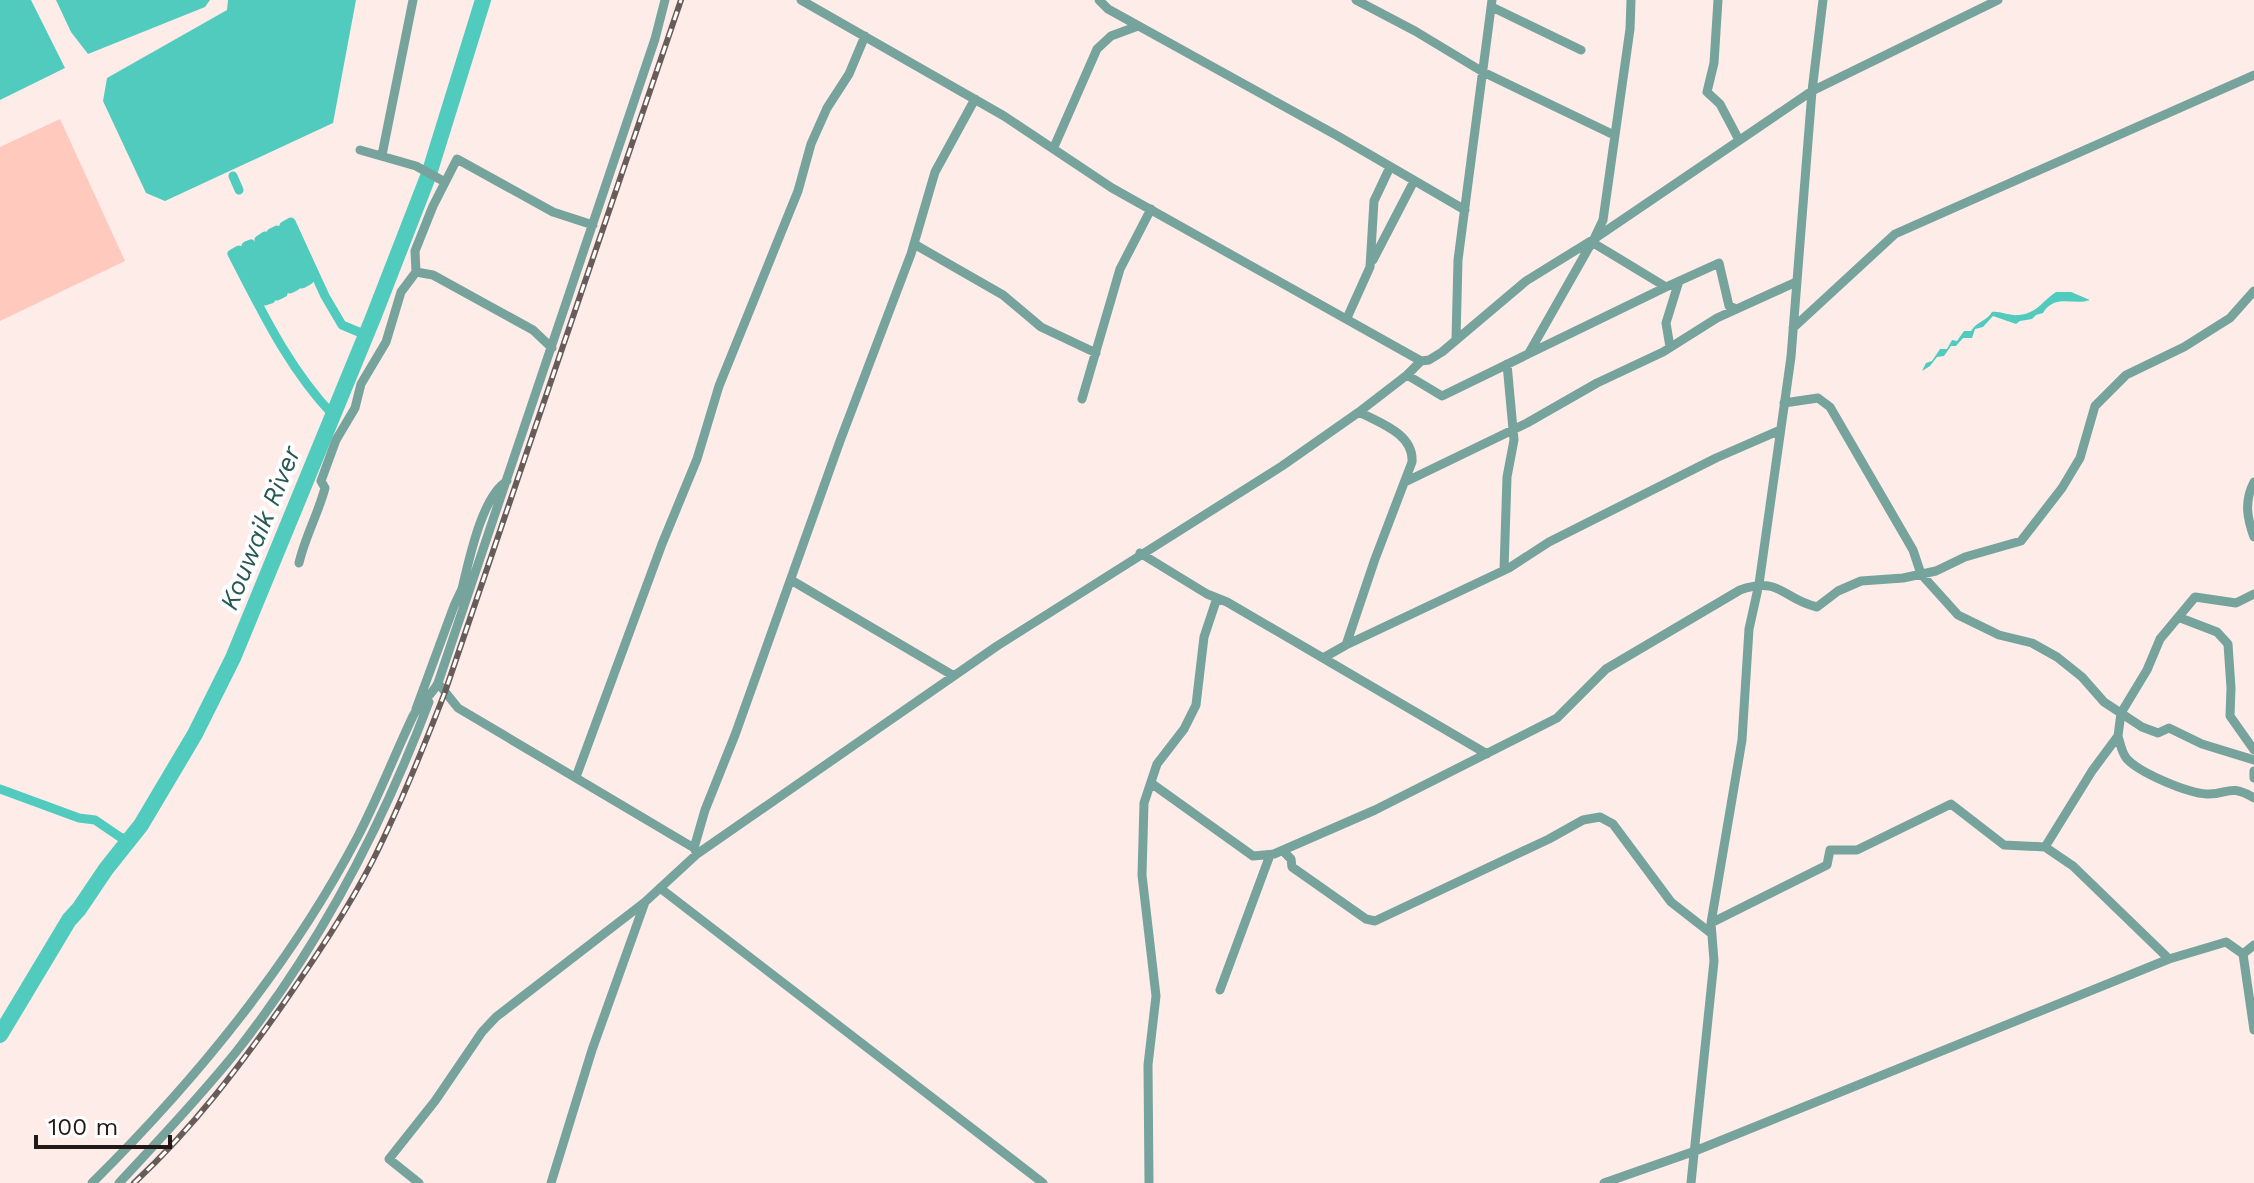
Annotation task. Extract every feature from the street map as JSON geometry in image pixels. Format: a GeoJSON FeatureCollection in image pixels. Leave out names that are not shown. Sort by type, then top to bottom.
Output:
{"type":"FeatureCollection","features":[{"type":"Feature","properties":{"kind":"street"},"geometry":{"type":"LineString","coordinates":[[382,155],[413,0]]}},
{"type":"Feature","properties":{"kind":"street"},"geometry":{"type":"LineString","coordinates":[[119,1183],[237,1050],[289,977],[355,868],[405,764],[438,683],[474,579],[655,39],[665,0]]}},
{"type":"Feature","properties":{"kind":"street"},"geometry":{"type":"LineString","coordinates":[[801,0],[975,99],[1054,147],[1112,188],[1421,361],[1429,360],[1526,281],[1594,239],[1812,91],[1998,0]]}},
{"type":"Feature","properties":{"kind":"street"},"geometry":{"type":"LineString","coordinates":[[1099,0],[1108,9],[1465,210]]}},
{"type":"Feature","properties":{"kind":"street"},"geometry":{"type":"LineString","coordinates":[[1356,0],[1483,72],[1614,135]]}},
{"type":"Feature","properties":{"kind":"street"},"geometry":{"type":"LineString","coordinates":[[1529,353],[1603,220],[1630,29],[1631,0]]}},
{"type":"Feature","properties":{"kind":"street"},"geometry":{"type":"LineString","coordinates":[[1718,0],[1714,63],[1707,92],[1720,104],[1739,140]]}},
{"type":"Feature","properties":{"kind":"street"},"geometry":{"type":"LineString","coordinates":[[1691,1183],[1714,961],[1712,928],[1742,740],[1749,629],[1759,584],[1793,328],[1812,91],[1823,0]]}},
{"type":"Feature","properties":{"kind":"street"},"geometry":{"type":"LineString","coordinates":[[1456,339],[1458,260],[1492,4],[1581,50]]}},
{"type":"Feature","properties":{"kind":"street"},"geometry":{"type":"LineString","coordinates":[[1054,147],[1097,49],[1111,36],[1138,26]]}},
{"type":"Feature","properties":{"kind":"street"},"geometry":{"type":"LineString","coordinates":[[576,777],[662,544],[697,459],[719,386],[798,191],[811,144],[827,108],[849,74],[865,36]]}},
{"type":"Feature","properties":{"kind":"street"},"geometry":{"type":"LineString","coordinates":[[1793,328],[1895,234],[2254,75]]}},
{"type":"Feature","properties":{"kind":"street"},"geometry":{"type":"LineString","coordinates":[[696,851],[705,810],[914,244],[935,172],[975,99]]}},
{"type":"Feature","properties":{"kind":"street"},"geometry":{"type":"LineString","coordinates":[[360,150],[416,166],[445,182]]}},
{"type":"Feature","properties":{"kind":"street"},"geometry":{"type":"LineString","coordinates":[[299,563],[319,510],[325,488],[321,481],[336,440],[355,408],[361,384],[386,342],[401,292],[416,272],[415,251],[457,159],[553,212],[593,225]]}},
{"type":"Feature","properties":{"kind":"street"},"geometry":{"type":"LineString","coordinates":[[1370,267],[1374,201],[1390,167]]}},
{"type":"Feature","properties":{"kind":"street"},"geometry":{"type":"LineString","coordinates":[[1347,318],[1414,181]]}},
{"type":"Feature","properties":{"kind":"street"},"geometry":{"type":"LineString","coordinates":[[1082,399],[1120,269],[1151,209]]}},
{"type":"Feature","properties":{"kind":"street"},"geometry":{"type":"LineString","coordinates":[[1594,239],[1595,244],[1666,287]]}},
{"type":"Feature","properties":{"kind":"street"},"geometry":{"type":"LineString","coordinates":[[914,244],[1003,295],[1041,327],[1096,353]]}},
{"type":"Feature","properties":{"kind":"street"},"geometry":{"type":"LineString","coordinates":[[1407,375],[1442,396],[1719,263],[1729,306],[1736,309]]}},
{"type":"Feature","properties":{"kind":"street"},"geometry":{"type":"LineString","coordinates":[[416,272],[433,275],[533,330],[552,348]]}},
{"type":"Feature","properties":{"kind":"street"},"geometry":{"type":"LineString","coordinates":[[1670,347],[1666,323],[1679,281]]}},
{"type":"Feature","properties":{"kind":"street"},"geometry":{"type":"LineString","coordinates":[[1404,482],[1513,430],[1736,309],[1796,282]]}},
{"type":"Feature","properties":{"kind":"street"},"geometry":{"type":"LineString","coordinates":[[1151,783],[1243,850],[1260,857],[1270,855],[1375,810],[1557,718],[1606,669],[1628,654],[1719,601],[1759,584],[1778,587],[1804,604],[1817,607],[1838,591],[1861,581],[1936,571],[1965,557],[2021,541],[2062,488],[2080,458],[2095,406],[2126,375],[2184,347],[2230,318],[2254,291]]}},
{"type":"Feature","properties":{"kind":"street"},"geometry":{"type":"LineString","coordinates":[[419,1183],[389,1159],[435,1101],[482,1032],[496,1017],[645,902],[696,851],[954,676],[1359,412],[1421,361]]}},
{"type":"Feature","properties":{"kind":"street"},"geometry":{"type":"LineString","coordinates":[[1504,570],[1507,477],[1514,440],[1507,364]]}},
{"type":"Feature","properties":{"kind":"street"},"geometry":{"type":"LineString","coordinates":[[1784,403],[1818,398],[1830,407],[1913,550],[1921,574],[1958,615],[1999,635],[2032,643],[2057,657],[2082,677],[2104,702],[2158,733],[2169,728],[2202,744],[2254,760]]}},
{"type":"Feature","properties":{"kind":"street"},"geometry":{"type":"LineString","coordinates":[[1346,645],[1412,462],[1411,445],[1403,437],[1359,412]]}},
{"type":"Feature","properties":{"kind":"street"},"geometry":{"type":"LineString","coordinates":[[1323,658],[1504,570],[1549,542],[1716,458],[1780,430]]}},
{"type":"Feature","properties":{"kind":"street"},"geometry":{"type":"LineString","coordinates":[[92,1183],[230,1033],[326,893],[357,838],[415,712],[462,589],[473,547],[493,495],[507,481]]}},
{"type":"Feature","properties":{"kind":"street"},"geometry":{"type":"LineString","coordinates":[[2254,482],[2248,494],[2247,519],[2254,537]]}},
{"type":"Feature","properties":{"kind":"street"},"geometry":{"type":"LineString","coordinates":[[1140,553],[1487,754]]}},
{"type":"Feature","properties":{"kind":"street"},"geometry":{"type":"LineString","coordinates":[[462,589],[474,579]]}},
{"type":"Feature","properties":{"kind":"street"},"geometry":{"type":"LineString","coordinates":[[791,580],[954,676]]}},
{"type":"Feature","properties":{"kind":"street"},"geometry":{"type":"LineString","coordinates":[[2254,594],[2236,603],[2195,597],[2160,639],[2147,670],[2121,713],[2118,736],[2125,758],[2183,789],[2209,795],[2229,788],[2254,798]]}},
{"type":"Feature","properties":{"kind":"street"},"geometry":{"type":"LineString","coordinates":[[1149,1183],[1148,1065],[1156,996],[1142,875],[1144,803],[1157,764],[1184,729],[1196,705],[1204,637],[1217,598]]}},
{"type":"Feature","properties":{"kind":"street"},"geometry":{"type":"LineString","coordinates":[[2178,617],[2217,632],[2228,644],[2230,716],[2254,750]]}},
{"type":"Feature","properties":{"kind":"street"},"geometry":{"type":"LineString","coordinates":[[438,683],[458,708],[696,851]]}},
{"type":"Feature","properties":{"kind":"street"},"geometry":{"type":"LineString","coordinates":[[415,712],[432,695]]}},
{"type":"Feature","properties":{"kind":"street"},"geometry":{"type":"LineString","coordinates":[[2045,847],[2092,771],[2118,736]]}},
{"type":"Feature","properties":{"kind":"street"},"geometry":{"type":"LineString","coordinates":[[2254,771],[2254,778]]}},
{"type":"Feature","properties":{"kind":"street"},"geometry":{"type":"LineString","coordinates":[[1712,928],[1827,865],[1830,850],[1857,850],[1951,804],[2004,845],[2045,847],[2073,866],[2169,959]]}},
{"type":"Feature","properties":{"kind":"street"},"geometry":{"type":"LineString","coordinates":[[1283,851],[1291,859],[1292,867],[1366,919],[1375,921],[1583,820],[1600,817],[1613,824],[1671,902],[1712,928]]}},
{"type":"Feature","properties":{"kind":"street"},"geometry":{"type":"LineString","coordinates":[[1220,990],[1270,855]]}},
{"type":"Feature","properties":{"kind":"street"},"geometry":{"type":"LineString","coordinates":[[660,888],[1043,1183]]}},
{"type":"Feature","properties":{"kind":"street"},"geometry":{"type":"LineString","coordinates":[[551,1183],[592,1050],[645,902]]}},
{"type":"Feature","properties":{"kind":"street"},"geometry":{"type":"LineString","coordinates":[[616,922],[631,922],[636,933]]}},
{"type":"Feature","properties":{"kind":"street"},"geometry":{"type":"LineString","coordinates":[[1604,1183],[1695,1151],[2169,959],[2226,942],[2243,954],[2254,1030]]}},
{"type":"Feature","properties":{"kind":"street"},"geometry":{"type":"LineString","coordinates":[[2243,954],[2254,945]]}},
{"type":"Feature","properties":{"kind":"shaded area"},"geometry":{"type":"Polygon","coordinates":[[[60,119],[125,261],[0,321],[0,147],[60,119]]]}},
{"type":"Feature","properties":{"kind":"water"},"geometry":{"type":"Polygon","coordinates":[[[0,0],[31,0],[65,68],[0,100],[0,0]]]}},
{"type":"Feature","properties":{"kind":"water"},"geometry":{"type":"Polygon","coordinates":[[[56,0],[210,0],[205,7],[88,54],[71,32],[56,0]]]}},
{"type":"Feature","properties":{"kind":"water"},"geometry":{"type":"Polygon","coordinates":[[[228,0],[356,0],[333,123],[165,201],[146,193],[103,101],[107,78],[227,10],[228,0]]]}},
{"type":"Feature","properties":{"kind":"water"},"geometry":{"type":"Polygon","coordinates":[[[2056,292],[2071,292],[2090,300],[2053,303],[2043,313],[2016,324],[1993,316],[1983,327],[1975,329],[1972,338],[1963,338],[1922,371],[1940,349],[1947,349],[1952,340],[1957,341],[1964,331],[1971,331],[1992,312],[2025,314],[2056,292]]]}},
{"type":"Feature","properties":{"kind":"waterway","name":"Kouwaik River"},"geometry":{"type":"LineString","coordinates":[[0,1035],[69,920],[141,825],[195,734],[233,658],[429,174],[483,0]]}},
{"type":"Feature","properties":{"kind":"waterway"},"geometry":{"type":"LineString","coordinates":[[233,176],[239,190]]}},
{"type":"Feature","properties":{"kind":"waterway"},"geometry":{"type":"LineString","coordinates":[[333,415],[289,359],[232,254],[239,250],[265,301],[271,299],[246,246],[251,244],[277,296],[283,293],[259,240],[265,236],[290,289],[296,286],[271,233],[277,230],[302,284],[309,280],[284,226],[291,222],[342,325],[366,335]]}},
{"type":"Feature","properties":{"kind":"waterway"},"geometry":{"type":"LineString","coordinates":[[0,789],[79,818],[95,820],[120,837],[131,840]]}},
{"type":"Feature","properties":{"kind":"railway"},"geometry":{"type":"LineString","coordinates":[[134,1183],[196,1118],[269,1025],[343,914],[393,819],[445,692],[681,0]]}}]}
